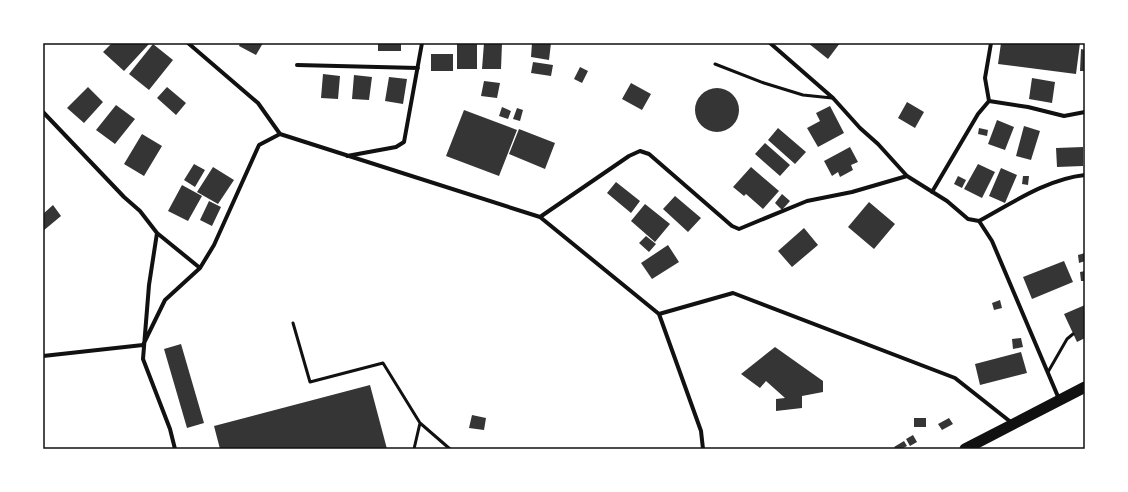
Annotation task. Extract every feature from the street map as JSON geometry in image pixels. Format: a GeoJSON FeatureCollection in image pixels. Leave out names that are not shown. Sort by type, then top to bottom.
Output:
{"type":"FeatureCollection","features":[{"type":"Feature","properties":{"kind":"highway"},"geometry":{"type":"LineString","coordinates":[[965,449],[1084,390]]}},
{"type":"Feature","properties":{"kind":"street"},"geometry":{"type":"LineString","coordinates":[[188,43],[258,103],[280,134],[540,217],[659,314],[701,430],[702,449]]}},
{"type":"Feature","properties":{"kind":"street"},"geometry":{"type":"LineString","coordinates":[[345,156],[396,147],[404,142],[422,43]]}},
{"type":"Feature","properties":{"kind":"street"},"geometry":{"type":"LineString","coordinates":[[770,43],[833,98],[907,176],[932,192],[968,219],[979,221],[1023,196],[1069,177],[1085,175]]}},
{"type":"Feature","properties":{"kind":"street"},"geometry":{"type":"LineString","coordinates":[[989,101],[985,78],[991,43]]}},
{"type":"Feature","properties":{"kind":"street"},"geometry":{"type":"LineString","coordinates":[[297,65],[418,68]]}},
{"type":"Feature","properties":{"kind":"street"},"geometry":{"type":"LineString","coordinates":[[989,101],[1028,107],[1064,116],[1085,112]]}},
{"type":"Feature","properties":{"kind":"street"},"geometry":{"type":"LineString","coordinates":[[932,192],[978,114],[989,101]]}},
{"type":"Feature","properties":{"kind":"street"},"geometry":{"type":"LineString","coordinates":[[43,112],[140,211],[157,233],[200,268]]}},
{"type":"Feature","properties":{"kind":"street"},"geometry":{"type":"LineString","coordinates":[[143,345],[165,300],[200,268],[214,245],[259,145],[280,134]]}},
{"type":"Feature","properties":{"kind":"street"},"geometry":{"type":"LineString","coordinates":[[540,217],[630,156],[640,151],[649,154],[732,226],[739,229],[807,202],[852,192],[907,176]]}},
{"type":"Feature","properties":{"kind":"street"},"geometry":{"type":"LineString","coordinates":[[979,221],[992,241],[1060,401]]}},
{"type":"Feature","properties":{"kind":"street"},"geometry":{"type":"LineString","coordinates":[[157,233],[143,345],[143,359],[170,430],[175,449]]}},
{"type":"Feature","properties":{"kind":"street"},"geometry":{"type":"LineString","coordinates":[[659,314],[733,293],[955,378],[1014,424]]}},
{"type":"Feature","properties":{"kind":"street"},"geometry":{"type":"LineString","coordinates":[[43,356],[143,345]]}},
{"type":"Feature","properties":{"kind":"lane"},"geometry":{"type":"LineString","coordinates":[[715,64],[764,83],[804,95],[833,98]]}},
{"type":"Feature","properties":{"kind":"lane"},"geometry":{"type":"LineString","coordinates":[[293,323],[310,382],[383,363],[420,424],[450,449]]}},
{"type":"Feature","properties":{"kind":"lane"},"geometry":{"type":"LineString","coordinates":[[1048,372],[1067,339],[1073,334]]}},
{"type":"Feature","properties":{"kind":"lane"},"geometry":{"type":"LineString","coordinates":[[414,449],[420,424]]}},
{"type":"Feature","properties":{"kind":"building"},"geometry":{"type":"Polygon","coordinates":[[[112,43],[149,44],[124,71],[103,52],[112,43]]]}},
{"type":"Feature","properties":{"kind":"building"},"geometry":{"type":"Polygon","coordinates":[[[240,43],[263,43],[256,55],[239,46],[240,43]]]}},
{"type":"Feature","properties":{"kind":"building"},"geometry":{"type":"Polygon","coordinates":[[[378,43],[401,43],[401,51],[378,51],[378,43]]]}},
{"type":"Feature","properties":{"kind":"building"},"geometry":{"type":"Polygon","coordinates":[[[457,43],[477,43],[477,69],[457,69],[457,43]]]}},
{"type":"Feature","properties":{"kind":"building"},"geometry":{"type":"Polygon","coordinates":[[[484,43],[502,43],[501,69],[482,69],[484,43]]]}},
{"type":"Feature","properties":{"kind":"building"},"geometry":{"type":"Polygon","coordinates":[[[532,43],[551,43],[549,60],[531,57],[532,43]]]}},
{"type":"Feature","properties":{"kind":"building"},"geometry":{"type":"Polygon","coordinates":[[[808,43],[840,43],[828,59],[808,43]]]}},
{"type":"Feature","properties":{"kind":"building"},"geometry":{"type":"Polygon","coordinates":[[[1001,43],[1080,43],[1076,74],[998,64],[1001,43]]]}},
{"type":"Feature","properties":{"kind":"building"},"geometry":{"type":"Polygon","coordinates":[[[153,44],[173,60],[149,90],[129,74],[153,44]]]}},
{"type":"Feature","properties":{"kind":"building"},"geometry":{"type":"Polygon","coordinates":[[[1081,49],[1085,50],[1085,71],[1080,71],[1081,49]]]}},
{"type":"Feature","properties":{"kind":"building"},"geometry":{"type":"Polygon","coordinates":[[[431,54],[453,54],[453,71],[431,71],[431,54]]]}},
{"type":"Feature","properties":{"kind":"building"},"geometry":{"type":"Polygon","coordinates":[[[533,62],[553,65],[551,76],[531,73],[533,62]]]}},
{"type":"Feature","properties":{"kind":"building"},"geometry":{"type":"Polygon","coordinates":[[[580,67],[588,71],[582,83],[574,79],[580,67]]]}},
{"type":"Feature","properties":{"kind":"building"},"geometry":{"type":"Polygon","coordinates":[[[323,74],[340,76],[338,99],[321,98],[323,74]]]}},
{"type":"Feature","properties":{"kind":"building"},"geometry":{"type":"Polygon","coordinates":[[[354,75],[372,77],[369,100],[352,99],[354,75]]]}},
{"type":"Feature","properties":{"kind":"building"},"geometry":{"type":"Polygon","coordinates":[[[389,77],[407,79],[403,104],[385,101],[389,77]]]}},
{"type":"Feature","properties":{"kind":"building"},"geometry":{"type":"Polygon","coordinates":[[[1032,78],[1055,82],[1052,103],[1029,99],[1032,78]]]}},
{"type":"Feature","properties":{"kind":"building"},"geometry":{"type":"Polygon","coordinates":[[[484,81],[500,83],[497,98],[481,96],[484,81]]]}},
{"type":"Feature","properties":{"kind":"building"},"geometry":{"type":"Polygon","coordinates":[[[631,83],[651,94],[642,110],[622,99],[631,83]]]}},
{"type":"Feature","properties":{"kind":"building"},"geometry":{"type":"Polygon","coordinates":[[[88,87],[103,102],[84,123],[67,108],[88,87]]]}},
{"type":"Feature","properties":{"kind":"building"},"geometry":{"type":"Polygon","coordinates":[[[167,87],[186,103],[176,115],[157,98],[167,87]]]}},
{"type":"Feature","properties":{"kind":"building"},"geometry":{"type":"Polygon","coordinates":[[[713,88],[721,88],[726,89],[733,94],[738,101],[738,119],[733,126],[726,131],[713,132],[705,129],[698,122],[695,114],[695,106],[698,98],[705,91],[713,88]]]}},
{"type":"Feature","properties":{"kind":"building"},"geometry":{"type":"Polygon","coordinates":[[[907,102],[924,112],[915,128],[898,118],[907,102]]]}},
{"type":"Feature","properties":{"kind":"building"},"geometry":{"type":"Polygon","coordinates":[[[116,105],[135,119],[115,144],[96,130],[116,105]]]}},
{"type":"Feature","properties":{"kind":"building"},"geometry":{"type":"Polygon","coordinates":[[[830,106],[844,133],[818,147],[807,128],[820,121],[816,113],[830,106]]]}},
{"type":"Feature","properties":{"kind":"building"},"geometry":{"type":"Polygon","coordinates":[[[502,107],[511,111],[508,119],[499,116],[502,107]]]}},
{"type":"Feature","properties":{"kind":"building"},"geometry":{"type":"Polygon","coordinates":[[[517,108],[523,110],[520,121],[513,119],[517,108]]]}},
{"type":"Feature","properties":{"kind":"building"},"geometry":{"type":"Polygon","coordinates":[[[464,110],[517,130],[499,176],[446,156],[464,110]]]}},
{"type":"Feature","properties":{"kind":"building"},"geometry":{"type":"Polygon","coordinates":[[[997,120],[1014,127],[1005,150],[988,144],[997,120]]]}},
{"type":"Feature","properties":{"kind":"building"},"geometry":{"type":"Polygon","coordinates":[[[1024,126],[1040,131],[1031,160],[1016,156],[1024,126]]]}},
{"type":"Feature","properties":{"kind":"building"},"geometry":{"type":"Polygon","coordinates":[[[778,128],[806,152],[795,164],[768,140],[778,128]]]}},
{"type":"Feature","properties":{"kind":"building"},"geometry":{"type":"Polygon","coordinates":[[[979,128],[988,130],[987,136],[978,134],[979,128]]]}},
{"type":"Feature","properties":{"kind":"building"},"geometry":{"type":"Polygon","coordinates":[[[519,129],[555,143],[545,169],[509,154],[519,129]]]}},
{"type":"Feature","properties":{"kind":"building"},"geometry":{"type":"Polygon","coordinates":[[[142,134],[162,146],[144,176],[124,164],[142,134]]]}},
{"type":"Feature","properties":{"kind":"building"},"geometry":{"type":"Polygon","coordinates":[[[765,143],[790,165],[780,176],[755,154],[765,143]]]}},
{"type":"Feature","properties":{"kind":"building"},"geometry":{"type":"Polygon","coordinates":[[[850,147],[858,162],[851,165],[853,170],[840,177],[838,172],[832,176],[824,161],[850,147]]]}},
{"type":"Feature","properties":{"kind":"building"},"geometry":{"type":"Polygon","coordinates":[[[1083,147],[1083,166],[1057,167],[1056,148],[1083,147]]]}},
{"type":"Feature","properties":{"kind":"building"},"geometry":{"type":"Polygon","coordinates":[[[194,164],[205,170],[195,187],[184,180],[194,164]]]}},
{"type":"Feature","properties":{"kind":"building"},"geometry":{"type":"Polygon","coordinates":[[[978,164],[995,172],[982,198],[964,189],[978,164]]]}},
{"type":"Feature","properties":{"kind":"building"},"geometry":{"type":"Polygon","coordinates":[[[213,167],[234,180],[218,204],[197,192],[213,167]]]}},
{"type":"Feature","properties":{"kind":"building"},"geometry":{"type":"Polygon","coordinates":[[[751,167],[779,191],[763,209],[746,194],[744,196],[733,187],[751,167]]]}},
{"type":"Feature","properties":{"kind":"building"},"geometry":{"type":"Polygon","coordinates":[[[1001,168],[1017,175],[1005,203],[989,196],[1001,168]]]}},
{"type":"Feature","properties":{"kind":"building"},"geometry":{"type":"Polygon","coordinates":[[[958,176],[966,180],[962,188],[954,184],[958,176]]]}},
{"type":"Feature","properties":{"kind":"building"},"geometry":{"type":"Polygon","coordinates":[[[1023,176],[1029,176],[1028,185],[1022,184],[1023,176]]]}},
{"type":"Feature","properties":{"kind":"building"},"geometry":{"type":"Polygon","coordinates":[[[616,182],[640,201],[631,213],[607,193],[616,182]]]}},
{"type":"Feature","properties":{"kind":"building"},"geometry":{"type":"Polygon","coordinates":[[[182,185],[202,196],[188,221],[168,211],[182,185]]]}},
{"type":"Feature","properties":{"kind":"building"},"geometry":{"type":"Polygon","coordinates":[[[782,194],[790,201],[782,210],[775,203],[782,194]]]}},
{"type":"Feature","properties":{"kind":"building"},"geometry":{"type":"Polygon","coordinates":[[[675,196],[701,218],[688,232],[663,209],[675,196]]]}},
{"type":"Feature","properties":{"kind":"building"},"geometry":{"type":"Polygon","coordinates":[[[209,201],[221,207],[212,226],[200,220],[209,201]]]}},
{"type":"Feature","properties":{"kind":"building"},"geometry":{"type":"Polygon","coordinates":[[[869,202],[895,224],[874,249],[848,227],[869,202]]]}},
{"type":"Feature","properties":{"kind":"building"},"geometry":{"type":"Polygon","coordinates":[[[645,204],[670,224],[655,242],[631,221],[645,204]]]}},
{"type":"Feature","properties":{"kind":"building"},"geometry":{"type":"Polygon","coordinates":[[[53,205],[61,216],[43,231],[43,214],[53,205]]]}},
{"type":"Feature","properties":{"kind":"building"},"geometry":{"type":"Polygon","coordinates":[[[804,228],[818,245],[792,267],[778,251],[804,228]]]}},
{"type":"Feature","properties":{"kind":"building"},"geometry":{"type":"Polygon","coordinates":[[[646,236],[656,244],[649,252],[639,243],[646,236]]]}},
{"type":"Feature","properties":{"kind":"building"},"geometry":{"type":"Polygon","coordinates":[[[668,245],[679,262],[652,279],[641,263],[668,245]]]}},
{"type":"Feature","properties":{"kind":"building"},"geometry":{"type":"Polygon","coordinates":[[[1085,253],[1085,261],[1079,263],[1078,255],[1085,253]]]}},
{"type":"Feature","properties":{"kind":"building"},"geometry":{"type":"Polygon","coordinates":[[[1064,261],[1073,282],[1032,299],[1023,277],[1064,261]]]}},
{"type":"Feature","properties":{"kind":"building"},"geometry":{"type":"Polygon","coordinates":[[[1085,271],[1085,281],[1081,281],[1080,272],[1085,271]]]}},
{"type":"Feature","properties":{"kind":"building"},"geometry":{"type":"Polygon","coordinates":[[[1000,300],[1002,308],[994,310],[992,303],[1000,300]]]}},
{"type":"Feature","properties":{"kind":"building"},"geometry":{"type":"Polygon","coordinates":[[[1085,305],[1085,338],[1077,342],[1064,314],[1085,305]]]}},
{"type":"Feature","properties":{"kind":"building"},"geometry":{"type":"Polygon","coordinates":[[[1021,338],[1023,347],[1013,349],[1012,339],[1021,338]]]}},
{"type":"Feature","properties":{"kind":"building"},"geometry":{"type":"Polygon","coordinates":[[[181,344],[204,423],[187,428],[164,349],[181,344]]]}},
{"type":"Feature","properties":{"kind":"building"},"geometry":{"type":"Polygon","coordinates":[[[775,347],[823,381],[823,392],[802,396],[802,408],[776,411],[776,399],[785,398],[766,381],[760,388],[741,374],[775,347]]]}},
{"type":"Feature","properties":{"kind":"building"},"geometry":{"type":"Polygon","coordinates":[[[1021,352],[1027,373],[980,385],[975,364],[1021,352]]]}},
{"type":"Feature","properties":{"kind":"building"},"geometry":{"type":"Polygon","coordinates":[[[370,385],[387,449],[220,449],[214,426],[370,385]]]}},
{"type":"Feature","properties":{"kind":"building"},"geometry":{"type":"Polygon","coordinates":[[[472,415],[486,418],[484,430],[469,428],[472,415]]]}},
{"type":"Feature","properties":{"kind":"building"},"geometry":{"type":"Polygon","coordinates":[[[914,418],[926,418],[926,427],[914,427],[914,418]]]}},
{"type":"Feature","properties":{"kind":"building"},"geometry":{"type":"Polygon","coordinates":[[[949,418],[953,424],[942,430],[938,424],[949,418]]]}},
{"type":"Feature","properties":{"kind":"building"},"geometry":{"type":"Polygon","coordinates":[[[913,435],[917,442],[910,446],[906,439],[913,435]]]}},
{"type":"Feature","properties":{"kind":"building"},"geometry":{"type":"Polygon","coordinates":[[[904,441],[907,446],[901,449],[896,449],[894,447],[904,441]]]}}]}
